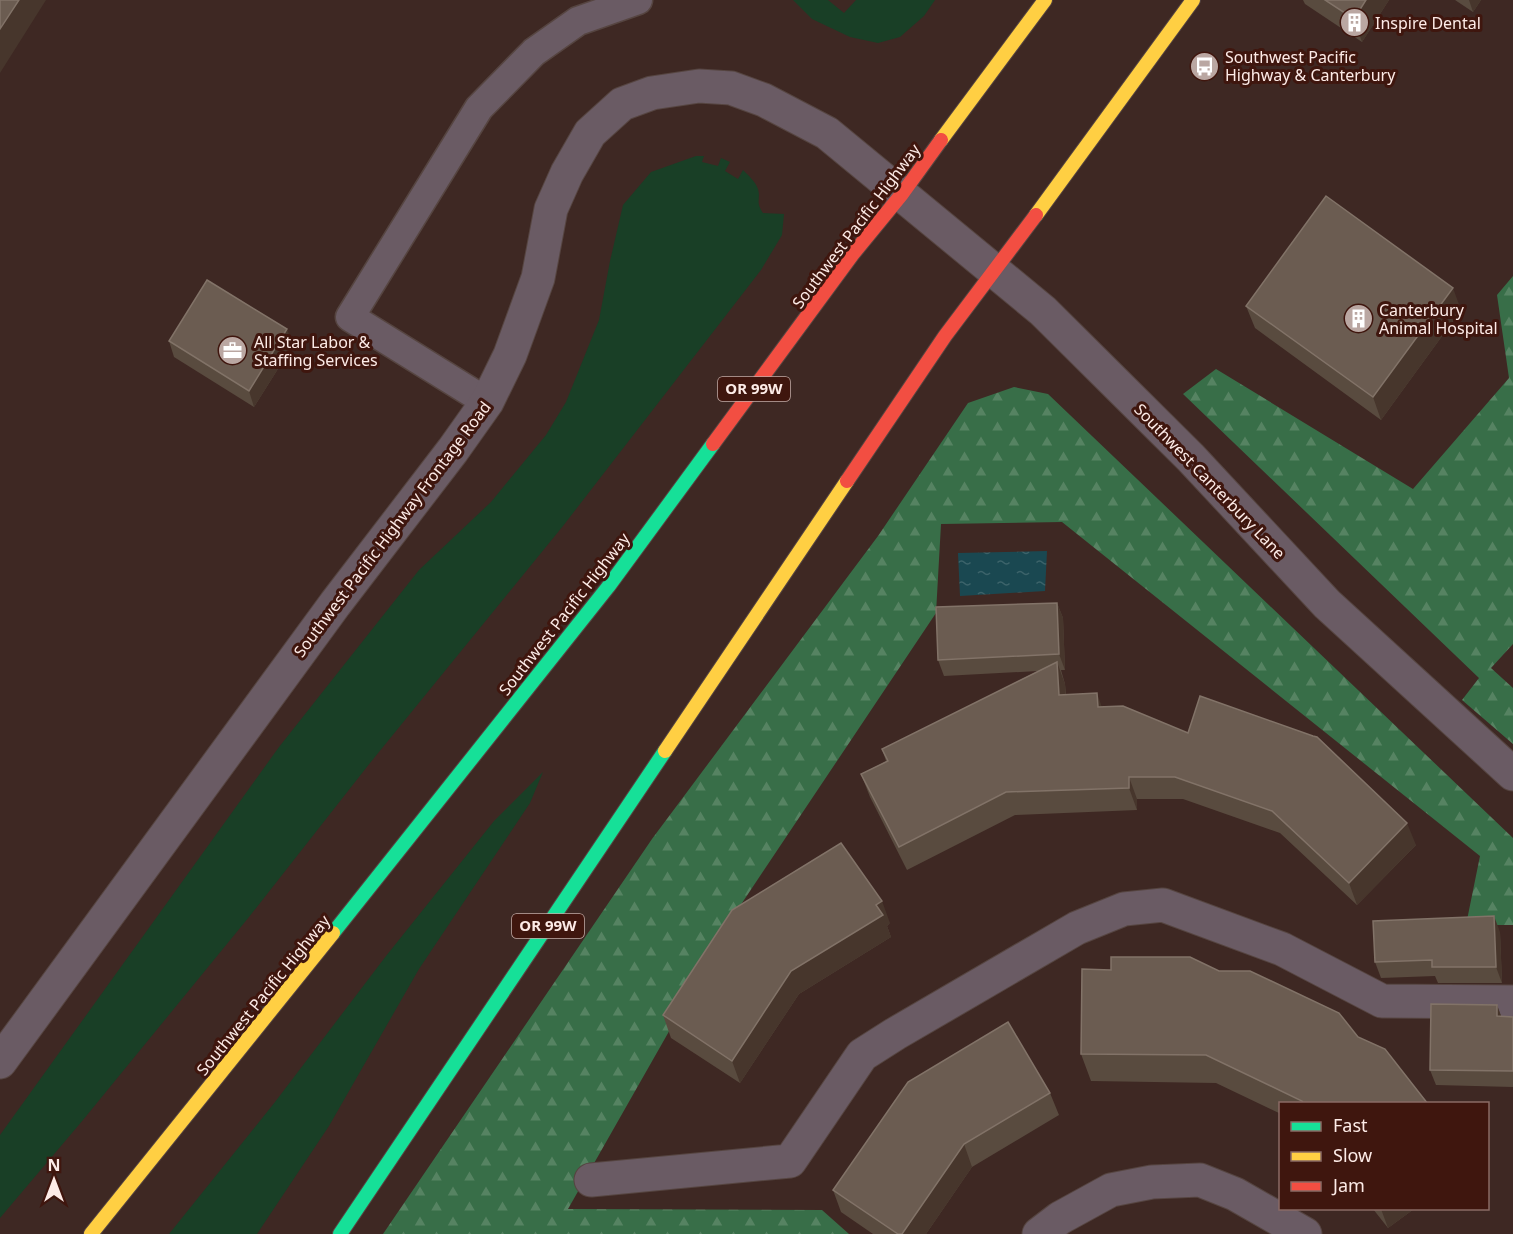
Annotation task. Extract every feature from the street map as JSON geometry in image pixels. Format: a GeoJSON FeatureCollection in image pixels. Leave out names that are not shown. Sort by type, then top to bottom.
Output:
{"type":"FeatureCollection","features":[{"type":"Feature","properties":{"kind":"highway","name":"Southwest Pacific Highway"},"geometry":{"type":"LineString","coordinates":[[91,1234],[377,879],[608,587],[852,255],[902,194],[1045,0]]}},
{"type":"Feature","properties":{"kind":"highway","name":"OR 99W"},"geometry":{"type":"LineString","coordinates":[[340,1234],[945,336],[1193,0]]}},
{"type":"Feature","properties":{"kind":"street","name":"Southwest Pacific Highway Frontage Road"},"geometry":{"type":"LineString","coordinates":[[0,1062],[335,604],[487,402],[510,355],[538,278],[551,209],[567,173],[590,133],[622,104],[652,93],[699,86],[731,88],[764,100],[827,133],[902,194]]}},
{"type":"Feature","properties":{"kind":"street","name":"Southwest Canterbury Lane"},"geometry":{"type":"LineString","coordinates":[[902,194],[1043,311],[1191,458],[1326,604],[1513,774]]}},
{"type":"Feature","properties":{"kind":"street"},"geometry":{"type":"LineString","coordinates":[[591,1180],[790,1161],[862,1055],[1077,928],[1124,909],[1163,904],[1282,949],[1382,1001],[1513,1002]]}},
{"type":"Feature","properties":{"kind":"street"},"geometry":{"type":"LineString","coordinates":[[1039,1234],[1060,1218],[1111,1190],[1152,1182],[1200,1180],[1234,1194],[1305,1234]]}},
{"type":"Feature","properties":{"kind":"lane"},"geometry":{"type":"LineString","coordinates":[[487,402],[350,317],[479,108],[534,52],[578,21],[638,0]]}},
{"type":"Feature","properties":{"kind":"green space"},"geometry":{"type":"Polygon","coordinates":[[[793,0],[828,0],[844,13],[856,0],[935,0],[924,16],[900,37],[878,43],[850,37],[812,19],[793,0]]]}},
{"type":"Feature","properties":{"kind":"green space"},"geometry":{"type":"Polygon","coordinates":[[[696,156],[704,156],[702,162],[718,166],[721,158],[730,162],[725,171],[738,179],[743,170],[757,186],[759,206],[763,213],[784,214],[782,235],[761,270],[563,526],[370,763],[249,917],[0,1218],[0,1135],[279,747],[419,570],[491,502],[546,435],[566,402],[599,320],[623,205],[651,172],[696,156]]]}},
{"type":"Feature","properties":{"kind":"green space"},"geometry":{"type":"Polygon","coordinates":[[[1513,276],[1513,644],[1491,668],[1513,688],[1513,744],[1462,700],[1479,678],[1183,394],[1216,369],[1413,489],[1509,378],[1497,295],[1513,276]]]}},
{"type":"Feature","properties":{"kind":"green space"},"geometry":{"type":"Polygon","coordinates":[[[1014,387],[1048,394],[1513,838],[1513,925],[1466,925],[1480,856],[1062,522],[941,524],[936,613],[742,903],[568,1209],[822,1210],[849,1234],[383,1234],[652,839],[878,536],[968,403],[1014,387]]]}},
{"type":"Feature","properties":{"kind":"green space"},"geometry":{"type":"Polygon","coordinates":[[[543,772],[530,803],[419,969],[329,1126],[257,1234],[169,1234],[494,821],[543,772]]]}},
{"type":"Feature","properties":{"kind":"water"},"geometry":{"type":"Polygon","coordinates":[[[1047,551],[1045,591],[960,596],[958,553],[1047,551]]]}},
{"type":"Feature","properties":{"kind":"building"},"geometry":{"type":"Polygon","coordinates":[[[0,0],[19,0],[0,29],[0,0]]]}},
{"type":"Feature","properties":{"kind":"building"},"geometry":{"type":"Polygon","coordinates":[[[1325,0],[1366,0],[1354,19],[1325,0]]]}},
{"type":"Feature","properties":{"kind":"building","name":"Canterbury Animal Hospital"},"geometry":{"type":"Polygon","coordinates":[[[1326,196],[1453,288],[1373,397],[1246,306],[1326,196]]]}},
{"type":"Feature","properties":{"kind":"building","name":"All Star Labor & Staffing Services"},"geometry":{"type":"Polygon","coordinates":[[[207,280],[287,329],[249,391],[169,341],[207,280]]]}},
{"type":"Feature","properties":{"kind":"building"},"geometry":{"type":"Polygon","coordinates":[[[1057,603],[1059,654],[938,660],[936,607],[1057,603]]]}},
{"type":"Feature","properties":{"kind":"building"},"geometry":{"type":"Polygon","coordinates":[[[1057,662],[1059,695],[1097,693],[1098,707],[1123,706],[1188,733],[1200,696],[1317,737],[1407,823],[1349,883],[1272,811],[1175,777],[1129,777],[1129,788],[1006,792],[899,847],[861,774],[888,761],[882,749],[1057,662]]]}},
{"type":"Feature","properties":{"kind":"building"},"geometry":{"type":"Polygon","coordinates":[[[841,843],[882,901],[876,905],[883,915],[791,971],[732,1061],[663,1015],[732,910],[841,843]]]}},
{"type":"Feature","properties":{"kind":"building"},"geometry":{"type":"Polygon","coordinates":[[[1494,916],[1496,967],[1432,967],[1432,960],[1375,962],[1373,921],[1494,916]]]}},
{"type":"Feature","properties":{"kind":"building"},"geometry":{"type":"Polygon","coordinates":[[[1111,957],[1190,957],[1219,971],[1250,971],[1339,1013],[1358,1037],[1385,1049],[1426,1102],[1303,1102],[1206,1055],[1081,1054],[1082,969],[1111,970],[1111,957]]]}},
{"type":"Feature","properties":{"kind":"building"},"geometry":{"type":"Polygon","coordinates":[[[1431,1004],[1497,1005],[1497,1016],[1513,1017],[1513,1071],[1430,1070],[1431,1004]]]}},
{"type":"Feature","properties":{"kind":"building"},"geometry":{"type":"Polygon","coordinates":[[[1008,1022],[1050,1093],[964,1144],[902,1234],[898,1234],[833,1190],[908,1082],[1008,1022]]]}},
{"type":"Feature","properties":{"kind":"traffic: fast"},"geometry":{"type":"LineString","coordinates":[[333,933],[608,587],[713,444]]}},
{"type":"Feature","properties":{"kind":"traffic: fast"},"geometry":{"type":"LineString","coordinates":[[340,1234],[665,751]]}},
{"type":"Feature","properties":{"kind":"traffic: slow"},"geometry":{"type":"LineString","coordinates":[[941,140],[1045,0]]}},
{"type":"Feature","properties":{"kind":"traffic: slow"},"geometry":{"type":"LineString","coordinates":[[1036,215],[1193,0]]}},
{"type":"Feature","properties":{"kind":"traffic: slow"},"geometry":{"type":"LineString","coordinates":[[665,751],[847,481]]}},
{"type":"Feature","properties":{"kind":"traffic: slow"},"geometry":{"type":"LineString","coordinates":[[91,1234],[333,933]]}},
{"type":"Feature","properties":{"kind":"traffic: jam"},"geometry":{"type":"LineString","coordinates":[[713,444],[852,255],[902,194],[941,140]]}},
{"type":"Feature","properties":{"kind":"traffic: jam"},"geometry":{"type":"LineString","coordinates":[[847,481],[945,336],[1036,215]]}},
{"type":"Feature","properties":{"kind":"place","name":"Inspire Dental"},"geometry":{"type":"Point","coordinates":[1354,23]}},
{"type":"Feature","properties":{"kind":"place","name":"Southwest Pacific Highway & Canterbury"},"geometry":{"type":"Point","coordinates":[1204,66]}},
{"type":"Feature","properties":{"kind":"place","name":"Canterbury Animal Hospital"},"geometry":{"type":"Point","coordinates":[1358,319]}},
{"type":"Feature","properties":{"kind":"place","name":"All Star Labor & Staffing Services"},"geometry":{"type":"Point","coordinates":[233,351]}}]}
